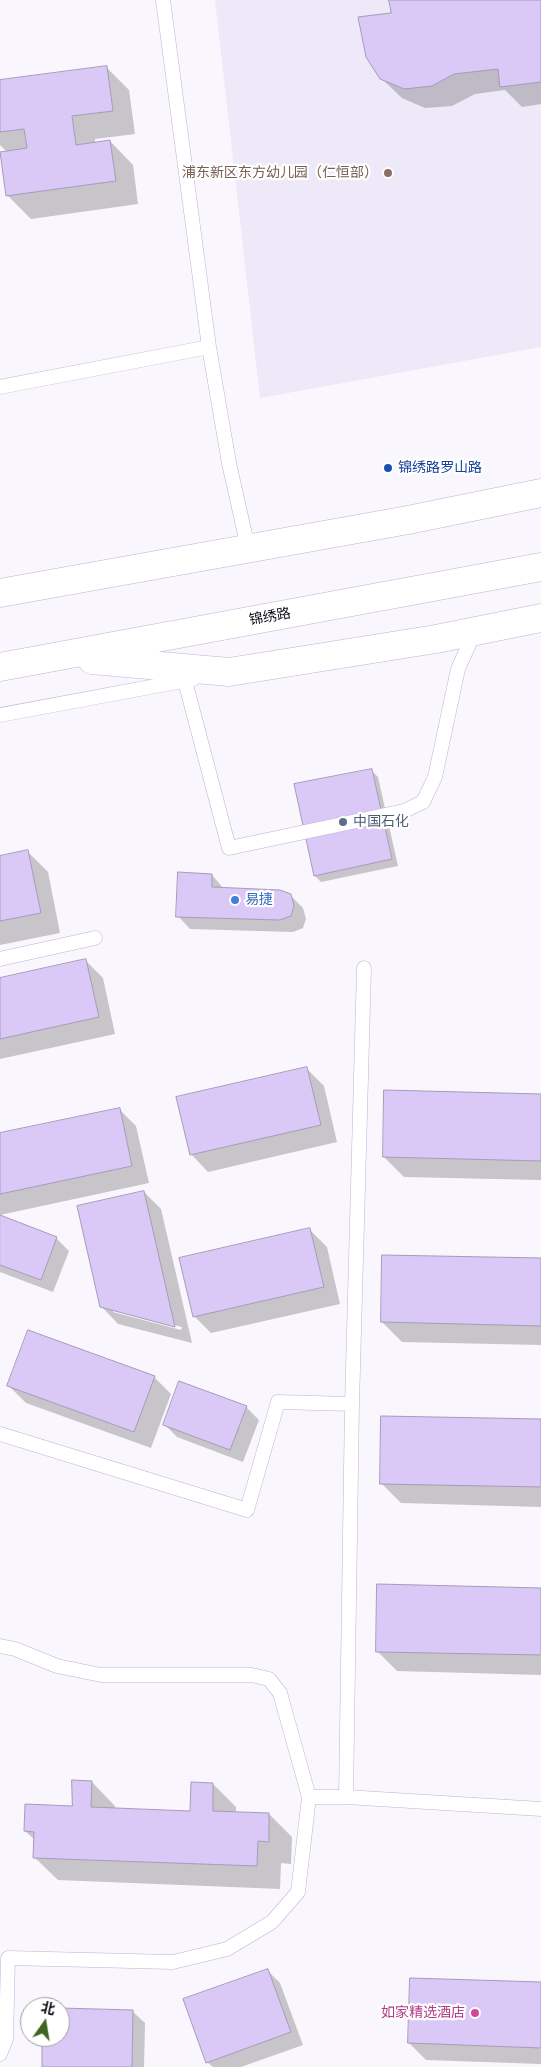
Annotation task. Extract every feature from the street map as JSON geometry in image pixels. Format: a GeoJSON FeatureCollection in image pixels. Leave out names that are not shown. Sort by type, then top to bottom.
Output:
{"type":"FeatureCollection","features":[{"type":"Feature","properties":{"kind":"main road"},"geometry":{"type":"LineString","coordinates":[[0,593],[408,520],[541,493]]}},
{"type":"Feature","properties":{"kind":"main road","name":"锦绣路"},"geometry":{"type":"LineString","coordinates":[[0,667],[541,567]]}},
{"type":"Feature","properties":{"kind":"main road"},"geometry":{"type":"LineString","coordinates":[[58,657],[229,672],[476,631],[541,618]]}},
{"type":"Feature","properties":{"kind":"lane"},"geometry":{"type":"LineString","coordinates":[[163,0],[209,346],[229,463],[248,548]]}},
{"type":"Feature","properties":{"kind":"lane"},"geometry":{"type":"LineString","coordinates":[[0,387],[209,346]]}},
{"type":"Feature","properties":{"kind":"lane"},"geometry":{"type":"LineString","coordinates":[[185,680],[229,848],[404,812],[423,802],[435,777],[458,669],[476,631]]}},
{"type":"Feature","properties":{"kind":"lane"},"geometry":{"type":"LineString","coordinates":[[0,715],[229,672]]}},
{"type":"Feature","properties":{"kind":"lane"},"geometry":{"type":"LineString","coordinates":[[0,959],[95,938]]}},
{"type":"Feature","properties":{"kind":"lane"},"geometry":{"type":"LineString","coordinates":[[346,1797],[352,1404],[364,968]]}},
{"type":"Feature","properties":{"kind":"lane"},"geometry":{"type":"LineString","coordinates":[[0,1434],[247,1510],[278,1402],[352,1404]]}},
{"type":"Feature","properties":{"kind":"lane"},"geometry":{"type":"LineString","coordinates":[[0,1646],[15,1649],[58,1666],[101,1675],[252,1674],[269,1679],[280,1693],[309,1798],[298,1892],[272,1922],[227,1949],[173,1962],[8,1958],[6,2039],[0,2054]]}},
{"type":"Feature","properties":{"kind":"lane"},"geometry":{"type":"LineString","coordinates":[[309,1798],[346,1797],[541,1809]]}},
{"type":"Feature","properties":{"kind":"shaded area","name":"浦东新区东方幼儿园（仁恒部）"},"geometry":{"type":"Polygon","coordinates":[[[215,0],[541,0],[541,347],[260,398],[215,0]]]}},
{"type":"Feature","properties":{"kind":"building"},"geometry":{"type":"Polygon","coordinates":[[[389,0],[541,0],[541,82],[500,87],[498,69],[454,74],[432,86],[404,89],[380,79],[366,57],[358,17],[391,13],[389,0]]]}},
{"type":"Feature","properties":{"kind":"building"},"geometry":{"type":"Polygon","coordinates":[[[107,66],[113,111],[72,116],[76,145],[110,140],[116,181],[6,196],[0,152],[27,148],[24,129],[0,132],[0,80],[107,66]]]}},
{"type":"Feature","properties":{"kind":"building","name":"中国石化"},"geometry":{"type":"Polygon","coordinates":[[[372,769],[392,859],[314,876],[294,784],[372,769]]]}},
{"type":"Feature","properties":{"kind":"building"},"geometry":{"type":"Polygon","coordinates":[[[28,850],[41,913],[0,921],[0,856],[28,850]]]}},
{"type":"Feature","properties":{"kind":"building","name":"易捷"},"geometry":{"type":"Polygon","coordinates":[[[178,872],[212,874],[212,887],[280,890],[291,894],[294,906],[291,916],[280,920],[176,917],[178,872]]]}},
{"type":"Feature","properties":{"kind":"building"},"geometry":{"type":"Polygon","coordinates":[[[86,959],[99,1017],[0,1039],[0,978],[86,959]]]}},
{"type":"Feature","properties":{"kind":"building"},"geometry":{"type":"Polygon","coordinates":[[[307,1067],[321,1125],[190,1155],[176,1097],[307,1067]]]}},
{"type":"Feature","properties":{"kind":"building"},"geometry":{"type":"Polygon","coordinates":[[[384,1090],[541,1094],[541,1161],[383,1157],[384,1090]]]}},
{"type":"Feature","properties":{"kind":"building"},"geometry":{"type":"Polygon","coordinates":[[[120,1108],[132,1166],[0,1194],[0,1133],[120,1108]]]}},
{"type":"Feature","properties":{"kind":"building"},"geometry":{"type":"Polygon","coordinates":[[[144,1191],[175,1327],[100,1307],[77,1206],[144,1191]]]}},
{"type":"Feature","properties":{"kind":"building"},"geometry":{"type":"Polygon","coordinates":[[[0,1215],[57,1237],[41,1280],[0,1265],[0,1215]]]}},
{"type":"Feature","properties":{"kind":"building"},"geometry":{"type":"Polygon","coordinates":[[[310,1228],[324,1287],[193,1317],[179,1258],[310,1228]]]}},
{"type":"Feature","properties":{"kind":"building"},"geometry":{"type":"Polygon","coordinates":[[[382,1255],[541,1258],[541,1326],[381,1322],[382,1255]]]}},
{"type":"Feature","properties":{"kind":"building"},"geometry":{"type":"Polygon","coordinates":[[[28,1330],[155,1376],[134,1432],[7,1386],[28,1330]]]}},
{"type":"Feature","properties":{"kind":"building"},"geometry":{"type":"Polygon","coordinates":[[[179,1381],[247,1406],[230,1450],[163,1425],[179,1381]]]}},
{"type":"Feature","properties":{"kind":"building"},"geometry":{"type":"Polygon","coordinates":[[[381,1416],[541,1419],[541,1487],[380,1484],[381,1416]]]}},
{"type":"Feature","properties":{"kind":"building"},"geometry":{"type":"Polygon","coordinates":[[[377,1584],[541,1588],[541,1655],[376,1652],[377,1584]]]}},
{"type":"Feature","properties":{"kind":"building"},"geometry":{"type":"Polygon","coordinates":[[[72,1780],[92,1781],[91,1807],[190,1811],[191,1782],[213,1783],[213,1811],[269,1813],[269,1842],[258,1841],[257,1866],[33,1858],[34,1832],[24,1831],[25,1804],[72,1806],[72,1780]]]}},
{"type":"Feature","properties":{"kind":"building"},"geometry":{"type":"Polygon","coordinates":[[[268,1969],[291,2032],[206,2063],[183,1999],[268,1969]]]}},
{"type":"Feature","properties":{"kind":"building","name":"如家精选酒店"},"geometry":{"type":"Polygon","coordinates":[[[410,1978],[541,1982],[541,2048],[408,2043],[410,1978]]]}},
{"type":"Feature","properties":{"kind":"building"},"geometry":{"type":"Polygon","coordinates":[[[70,2008],[133,2010],[132,2067],[42,2067],[42,2047],[70,2047],[70,2008]]]}},
{"type":"Feature","properties":{"kind":"place","name":"浦东新区东方幼儿园（仁恒部）"},"geometry":{"type":"Point","coordinates":[388,173]}},
{"type":"Feature","properties":{"kind":"place","name":"锦绣路罗山路"},"geometry":{"type":"Point","coordinates":[388,468]}},
{"type":"Feature","properties":{"kind":"place","name":"中国石化"},"geometry":{"type":"Point","coordinates":[343,822]}},
{"type":"Feature","properties":{"kind":"place","name":"易捷"},"geometry":{"type":"Point","coordinates":[235,900]}},
{"type":"Feature","properties":{"kind":"place","name":"如家精选酒店"},"geometry":{"type":"Point","coordinates":[475,2013]}}]}
